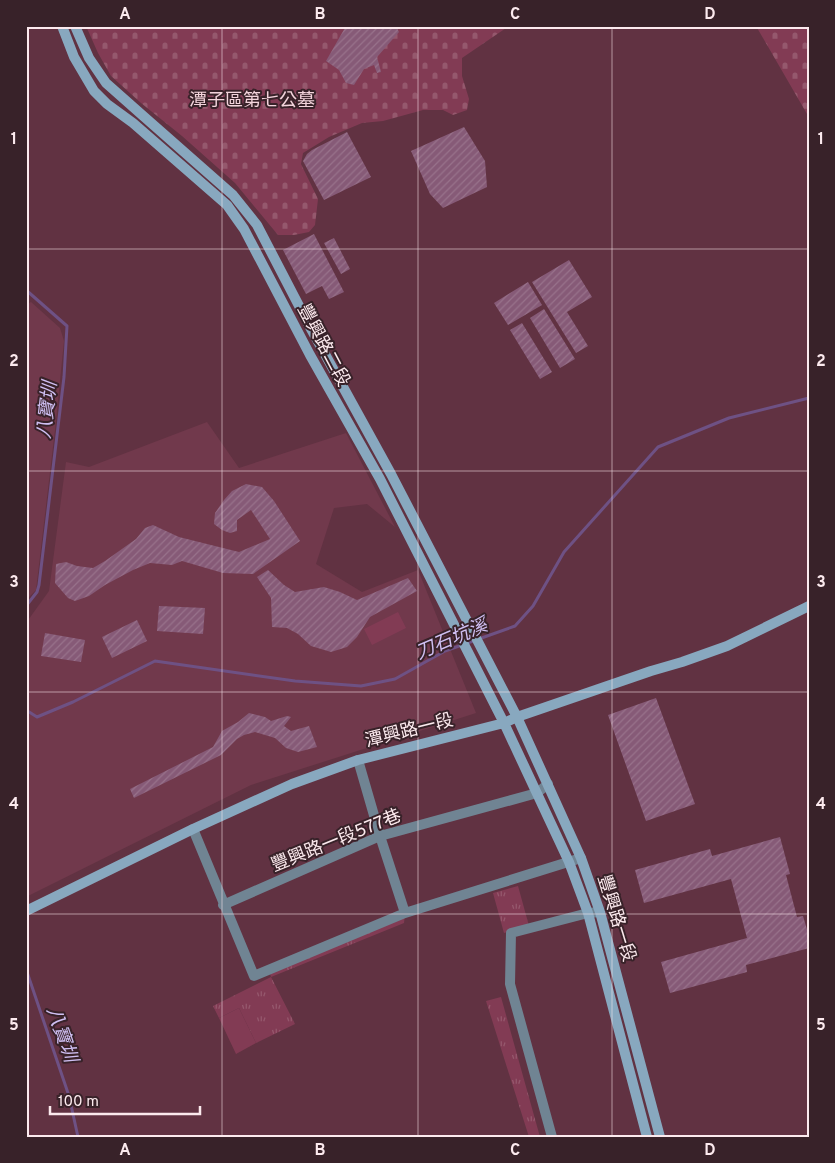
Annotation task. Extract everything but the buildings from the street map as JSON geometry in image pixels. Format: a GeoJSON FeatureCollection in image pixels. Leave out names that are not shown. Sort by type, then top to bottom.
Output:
{"type":"FeatureCollection","features":[{"type":"Feature","properties":{"kind":"street","name":"豐興路二段"},"geometry":{"type":"LineString","coordinates":[[62,26],[74,57],[94,91],[227,206],[244,229],[310,355],[380,479],[504,723]]}},
{"type":"Feature","properties":{"kind":"street","name":"豐興路二段"},"geometry":{"type":"LineString","coordinates":[[75,26],[89,58],[106,83],[233,194],[257,225],[310,327],[391,474],[517,717]]}},
{"type":"Feature","properties":{"kind":"street","name":"潭興路一段"},"geometry":{"type":"LineString","coordinates":[[26,911],[193,829],[292,784],[358,760],[504,723],[650,671],[682,662],[727,646],[809,606]]}},
{"type":"Feature","properties":{"kind":"street","name":"豐興路一段"},"geometry":{"type":"LineString","coordinates":[[517,717],[581,858],[600,912],[660,1137]]}},
{"type":"Feature","properties":{"kind":"street","name":"豐興路一段"},"geometry":{"type":"LineString","coordinates":[[504,723],[570,862],[588,913],[648,1137]]}},
{"type":"Feature","properties":{"kind":"street"},"geometry":{"type":"LineString","coordinates":[[358,760],[380,836],[406,913]]}},
{"type":"Feature","properties":{"kind":"street","name":"豐興路一段577巷"},"geometry":{"type":"LineString","coordinates":[[223,904],[380,836],[537,793],[548,784]]}},
{"type":"Feature","properties":{"kind":"street"},"geometry":{"type":"LineString","coordinates":[[193,829],[254,976],[406,913],[581,858]]}},
{"type":"Feature","properties":{"kind":"street"},"geometry":{"type":"LineString","coordinates":[[552,1137],[510,984],[511,933],[588,913],[600,912]]}},
{"type":"Feature","properties":{"kind":"shaded area"},"geometry":{"type":"Polygon","coordinates":[[[31,302],[60,328],[64,341],[36,590],[26,600],[26,305],[31,302]]]}},
{"type":"Feature","properties":{"kind":"shaded area"},"geometry":{"type":"Polygon","coordinates":[[[207,422],[239,468],[346,433],[395,527],[367,504],[334,508],[316,564],[362,592],[418,570],[476,713],[251,785],[26,897],[26,623],[49,591],[66,462],[89,467],[207,422]]]}},
{"type":"Feature","properties":{"kind":"green space","name":"潭子區第七公墓"},"geometry":{"type":"Polygon","coordinates":[[[86,26],[509,26],[462,58],[462,76],[469,99],[467,110],[453,115],[443,110],[423,110],[383,121],[362,123],[329,137],[303,153],[301,164],[318,199],[315,225],[309,232],[294,235],[278,235],[235,183],[111,76],[86,26]]]}},
{"type":"Feature","properties":{"kind":"green space"},"geometry":{"type":"Polygon","coordinates":[[[756,26],[809,26],[809,118],[807,114],[756,26]]]}},
{"type":"Feature","properties":{"kind":"green space"},"geometry":{"type":"Polygon","coordinates":[[[398,612],[406,628],[372,645],[364,629],[398,612]]]}},
{"type":"Feature","properties":{"kind":"green space"},"geometry":{"type":"Polygon","coordinates":[[[518,886],[529,926],[504,933],[493,893],[518,886]]]}},
{"type":"Feature","properties":{"kind":"green space"},"geometry":{"type":"Polygon","coordinates":[[[405,913],[404,923],[271,977],[269,969],[405,913]]]}},
{"type":"Feature","properties":{"kind":"green space"},"geometry":{"type":"Polygon","coordinates":[[[271,977],[295,1024],[256,1043],[239,1008],[219,1018],[213,1006],[271,977]]]}},
{"type":"Feature","properties":{"kind":"green space"},"geometry":{"type":"Polygon","coordinates":[[[501,997],[540,1137],[529,1137],[486,1001],[501,997]]]}},
{"type":"Feature","properties":{"kind":"green space"},"geometry":{"type":"Polygon","coordinates":[[[239,1008],[256,1043],[236,1054],[219,1018],[239,1008]]]}},
{"type":"Feature","properties":{"kind":"waterway","name":"八寶圳"},"geometry":{"type":"LineString","coordinates":[[26,290],[67,326],[64,377],[39,585],[37,592],[26,606]]}},
{"type":"Feature","properties":{"kind":"waterway","name":"刀石坑溪"},"geometry":{"type":"LineString","coordinates":[[26,710],[37,717],[73,702],[155,661],[295,681],[361,686],[395,679],[445,651],[515,626],[533,606],[564,552],[658,447],[729,418],[809,398]]}},
{"type":"Feature","properties":{"kind":"waterway","name":"八寶圳"},"geometry":{"type":"LineString","coordinates":[[26,969],[69,1096],[78,1137]]}}]}
